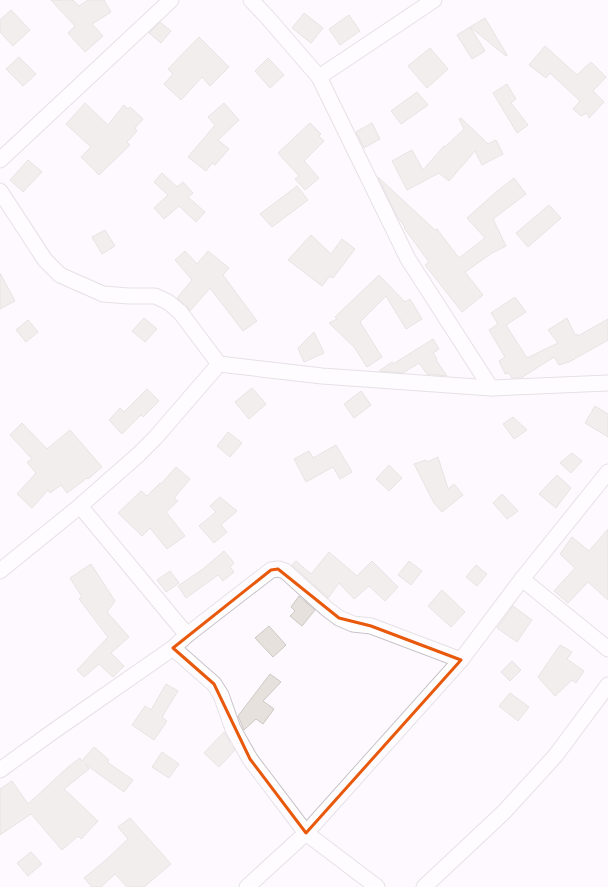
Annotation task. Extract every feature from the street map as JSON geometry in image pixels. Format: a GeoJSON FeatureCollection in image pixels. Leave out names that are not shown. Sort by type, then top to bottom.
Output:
{"type":"FeatureCollection","features":[{"type":"Feature","properties":{"kind":"street"},"geometry":{"type":"LineString","coordinates":[[0,160],[171,0]]}},
{"type":"Feature","properties":{"kind":"street"},"geometry":{"type":"LineString","coordinates":[[251,0],[319,77],[408,259],[491,388]]}},
{"type":"Feature","properties":{"kind":"street"},"geometry":{"type":"LineString","coordinates":[[319,77],[434,0]]}},
{"type":"Feature","properties":{"kind":"street"},"geometry":{"type":"LineString","coordinates":[[0,191],[45,260],[60,274],[103,294],[155,296],[168,302],[180,312],[219,364],[322,376],[491,388],[608,383]]}},
{"type":"Feature","properties":{"kind":"street"},"geometry":{"type":"LineString","coordinates":[[0,571],[80,506],[138,455],[219,364]]}},
{"type":"Feature","properties":{"kind":"street"},"geometry":{"type":"LineString","coordinates":[[247,887],[306,833],[461,660],[522,579],[608,472]]}},
{"type":"Feature","properties":{"kind":"street"},"geometry":{"type":"LineString","coordinates":[[80,506],[187,635]]}},
{"type":"Feature","properties":{"kind":"street"},"geometry":{"type":"LineString","coordinates":[[0,770],[173,648],[187,635],[271,570],[278,569],[285,571],[339,618],[353,624],[371,626],[461,660]]}},
{"type":"Feature","properties":{"kind":"street"},"geometry":{"type":"LineString","coordinates":[[522,579],[608,649]]}},
{"type":"Feature","properties":{"kind":"street"},"geometry":{"type":"LineString","coordinates":[[173,648],[214,684],[221,694],[233,729],[250,759],[306,833],[376,887]]}},
{"type":"Feature","properties":{"kind":"street"},"geometry":{"type":"LineString","coordinates":[[424,887],[504,812],[556,755],[608,685]]}},
{"type":"Feature","properties":{"kind":"highlighted area"},"geometry":{"type":"Polygon","coordinates":[[[278,569],[339,618],[371,626],[461,660],[306,833],[250,759],[214,684],[173,648],[271,570],[278,569]]]}},
{"type":"Feature","properties":{"kind":"building"},"geometry":{"type":"Polygon","coordinates":[[[51,0],[73,0],[79,6],[88,0],[104,0],[111,12],[92,24],[103,36],[85,52],[68,33],[75,26],[51,0]]]}},
{"type":"Feature","properties":{"kind":"building"},"geometry":{"type":"Polygon","coordinates":[[[11,10],[30,30],[13,46],[0,32],[0,20],[11,10]]]}},
{"type":"Feature","properties":{"kind":"building"},"geometry":{"type":"Polygon","coordinates":[[[304,13],[323,28],[311,43],[292,28],[304,13]]]}},
{"type":"Feature","properties":{"kind":"building"},"geometry":{"type":"Polygon","coordinates":[[[349,15],[360,31],[340,45],[329,29],[349,15]]]}},
{"type":"Feature","properties":{"kind":"building"},"geometry":{"type":"Polygon","coordinates":[[[485,18],[507,55],[506,56],[470,27],[485,18]]]}},
{"type":"Feature","properties":{"kind":"building"},"geometry":{"type":"Polygon","coordinates":[[[160,22],[171,31],[161,43],[149,33],[160,22]]]}},
{"type":"Feature","properties":{"kind":"building"},"geometry":{"type":"Polygon","coordinates":[[[470,27],[485,51],[472,59],[457,35],[470,27]]]}},
{"type":"Feature","properties":{"kind":"building"},"geometry":{"type":"Polygon","coordinates":[[[199,37],[229,67],[210,86],[202,77],[181,100],[164,84],[173,74],[168,69],[199,37]]]}},
{"type":"Feature","properties":{"kind":"building"},"geometry":{"type":"Polygon","coordinates":[[[545,46],[577,75],[591,62],[606,77],[593,91],[604,102],[589,118],[587,113],[581,116],[573,109],[580,101],[550,73],[546,78],[529,65],[545,46]]]}},
{"type":"Feature","properties":{"kind":"building"},"geometry":{"type":"Polygon","coordinates":[[[430,48],[448,69],[427,88],[408,66],[430,48]]]}},
{"type":"Feature","properties":{"kind":"building"},"geometry":{"type":"Polygon","coordinates":[[[19,57],[36,74],[23,86],[6,69],[19,57]]]}},
{"type":"Feature","properties":{"kind":"building"},"geometry":{"type":"Polygon","coordinates":[[[268,58],[284,75],[270,88],[255,71],[268,58]]]}},
{"type":"Feature","properties":{"kind":"building"},"geometry":{"type":"Polygon","coordinates":[[[507,84],[516,99],[511,103],[528,125],[517,133],[493,93],[507,84]]]}},
{"type":"Feature","properties":{"kind":"building"},"geometry":{"type":"Polygon","coordinates":[[[417,92],[428,105],[401,124],[391,111],[417,92]]]}},
{"type":"Feature","properties":{"kind":"building"},"geometry":{"type":"Polygon","coordinates":[[[85,103],[108,125],[124,105],[128,109],[130,107],[143,119],[135,128],[137,131],[127,142],[130,145],[99,175],[81,157],[91,147],[66,124],[85,103]]]}},
{"type":"Feature","properties":{"kind":"building"},"geometry":{"type":"Polygon","coordinates":[[[224,103],[239,120],[218,140],[229,149],[215,165],[212,163],[206,171],[188,157],[215,125],[208,117],[224,103]]]}},
{"type":"Feature","properties":{"kind":"building"},"geometry":{"type":"Polygon","coordinates":[[[461,118],[488,144],[496,140],[503,154],[482,165],[475,151],[449,181],[439,173],[407,190],[392,161],[412,150],[423,170],[444,146],[445,147],[464,129],[459,119],[461,118]]]}},
{"type":"Feature","properties":{"kind":"building"},"geometry":{"type":"Polygon","coordinates":[[[310,123],[321,134],[319,136],[324,141],[304,161],[319,178],[305,190],[295,179],[299,176],[278,153],[310,123]]]}},
{"type":"Feature","properties":{"kind":"building"},"geometry":{"type":"Polygon","coordinates":[[[372,123],[380,139],[364,148],[356,132],[372,123]]]}},
{"type":"Feature","properties":{"kind":"building"},"geometry":{"type":"Polygon","coordinates":[[[28,160],[42,172],[23,192],[10,180],[28,160]]]}},
{"type":"Feature","properties":{"kind":"building"},"geometry":{"type":"Polygon","coordinates":[[[162,173],[177,187],[183,182],[193,193],[188,197],[205,212],[196,222],[179,206],[164,219],[154,208],[168,195],[154,182],[162,173]]]}},
{"type":"Feature","properties":{"kind":"building"},"geometry":{"type":"Polygon","coordinates":[[[378,177],[435,230],[437,229],[459,258],[485,238],[467,218],[514,178],[526,194],[493,219],[506,246],[492,253],[465,272],[483,295],[462,312],[425,265],[429,262],[396,215],[378,177]]]}},
{"type":"Feature","properties":{"kind":"building"},"geometry":{"type":"Polygon","coordinates":[[[297,186],[308,200],[272,227],[260,214],[297,186]]]}},
{"type":"Feature","properties":{"kind":"building"},"geometry":{"type":"Polygon","coordinates":[[[549,205],[561,218],[528,247],[516,233],[549,205]]]}},
{"type":"Feature","properties":{"kind":"building"},"geometry":{"type":"Polygon","coordinates":[[[105,230],[115,246],[102,254],[92,237],[105,230]]]}},
{"type":"Feature","properties":{"kind":"building"},"geometry":{"type":"Polygon","coordinates":[[[311,235],[331,254],[342,239],[355,249],[333,278],[330,276],[322,286],[288,260],[311,235]]]}},
{"type":"Feature","properties":{"kind":"building"},"geometry":{"type":"Polygon","coordinates":[[[185,251],[197,264],[208,251],[229,268],[223,275],[257,321],[243,331],[210,288],[190,311],[186,305],[177,298],[192,280],[175,260],[185,251]]]}},
{"type":"Feature","properties":{"kind":"building"},"geometry":{"type":"Polygon","coordinates":[[[0,273],[15,301],[0,309],[0,273]]]}},
{"type":"Feature","properties":{"kind":"building"},"geometry":{"type":"Polygon","coordinates":[[[379,275],[405,302],[410,299],[422,319],[406,329],[386,296],[360,322],[382,357],[367,367],[354,347],[329,323],[337,319],[335,317],[379,275]]]}},
{"type":"Feature","properties":{"kind":"building"},"geometry":{"type":"Polygon","coordinates":[[[515,297],[526,312],[506,325],[527,358],[558,343],[548,330],[567,318],[575,335],[577,334],[578,336],[608,319],[608,340],[569,362],[559,365],[554,357],[521,378],[512,378],[509,373],[505,374],[499,361],[505,357],[489,330],[498,324],[491,313],[515,297]]]}},
{"type":"Feature","properties":{"kind":"building"},"geometry":{"type":"Polygon","coordinates":[[[144,318],[157,329],[145,342],[132,331],[144,318]]]}},
{"type":"Feature","properties":{"kind":"building"},"geometry":{"type":"Polygon","coordinates":[[[28,320],[38,332],[26,342],[16,330],[28,320]]]}},
{"type":"Feature","properties":{"kind":"building"},"geometry":{"type":"Polygon","coordinates":[[[314,332],[324,353],[304,362],[298,348],[314,332]]]}},
{"type":"Feature","properties":{"kind":"building"},"geometry":{"type":"Polygon","coordinates":[[[433,339],[439,349],[433,353],[447,376],[427,374],[419,363],[403,373],[379,371],[392,362],[393,364],[433,339]]]}},
{"type":"Feature","properties":{"kind":"building"},"geometry":{"type":"Polygon","coordinates":[[[252,388],[266,404],[249,419],[235,402],[252,388]]]}},
{"type":"Feature","properties":{"kind":"building"},"geometry":{"type":"Polygon","coordinates":[[[147,389],[159,401],[143,417],[141,415],[122,434],[109,420],[120,408],[124,412],[147,389]]]}},
{"type":"Feature","properties":{"kind":"building"},"geometry":{"type":"Polygon","coordinates":[[[361,391],[371,405],[354,418],[344,404],[361,391]]]}},
{"type":"Feature","properties":{"kind":"building"},"geometry":{"type":"Polygon","coordinates":[[[595,406],[608,414],[608,437],[585,423],[595,406]]]}},
{"type":"Feature","properties":{"kind":"building"},"geometry":{"type":"Polygon","coordinates":[[[513,417],[527,430],[514,439],[503,424],[513,417]]]}},
{"type":"Feature","properties":{"kind":"building"},"geometry":{"type":"Polygon","coordinates":[[[22,423],[47,449],[70,430],[102,467],[88,479],[87,478],[67,493],[61,485],[50,493],[48,490],[32,508],[17,494],[36,473],[27,462],[32,459],[10,435],[22,423]]]}},
{"type":"Feature","properties":{"kind":"building"},"geometry":{"type":"Polygon","coordinates":[[[228,432],[242,443],[230,457],[217,446],[228,432]]]}},
{"type":"Feature","properties":{"kind":"building"},"geometry":{"type":"Polygon","coordinates":[[[336,445],[352,472],[340,479],[333,467],[306,482],[294,459],[309,451],[313,458],[336,445]]]}},
{"type":"Feature","properties":{"kind":"building"},"geometry":{"type":"Polygon","coordinates":[[[572,453],[582,461],[571,473],[560,463],[572,453]]]}},
{"type":"Feature","properties":{"kind":"building"},"geometry":{"type":"Polygon","coordinates":[[[438,457],[448,489],[454,484],[463,495],[442,512],[434,503],[414,464],[426,460],[427,462],[438,457]]]}},
{"type":"Feature","properties":{"kind":"building"},"geometry":{"type":"Polygon","coordinates":[[[389,465],[402,478],[389,491],[376,479],[389,465]]]}},
{"type":"Feature","properties":{"kind":"building"},"geometry":{"type":"Polygon","coordinates":[[[176,467],[190,479],[174,498],[178,501],[166,512],[185,536],[167,549],[150,528],[142,536],[118,513],[141,491],[147,496],[160,483],[161,484],[176,467]]]}},
{"type":"Feature","properties":{"kind":"building"},"geometry":{"type":"Polygon","coordinates":[[[557,475],[571,488],[556,508],[539,494],[557,475]]]}},
{"type":"Feature","properties":{"kind":"building"},"geometry":{"type":"Polygon","coordinates":[[[502,494],[518,511],[507,519],[493,503],[502,494]]]}},
{"type":"Feature","properties":{"kind":"building"},"geometry":{"type":"Polygon","coordinates":[[[220,497],[237,511],[221,525],[227,532],[214,543],[199,526],[216,512],[210,506],[220,497]]]}},
{"type":"Feature","properties":{"kind":"building"},"geometry":{"type":"Polygon","coordinates":[[[608,529],[608,600],[588,582],[568,603],[554,591],[575,568],[560,554],[572,537],[589,551],[608,529]]]}},
{"type":"Feature","properties":{"kind":"building"},"geometry":{"type":"Polygon","coordinates":[[[224,551],[234,563],[230,567],[234,572],[223,581],[218,575],[186,598],[178,586],[203,569],[224,551]]]}},
{"type":"Feature","properties":{"kind":"building"},"geometry":{"type":"Polygon","coordinates":[[[329,552],[357,576],[372,561],[398,587],[385,601],[369,586],[354,599],[339,583],[328,598],[292,565],[296,561],[311,574],[329,552]]]}},
{"type":"Feature","properties":{"kind":"building"},"geometry":{"type":"Polygon","coordinates":[[[409,561],[422,571],[411,585],[398,575],[409,561]]]}},
{"type":"Feature","properties":{"kind":"building"},"geometry":{"type":"Polygon","coordinates":[[[91,564],[115,601],[107,612],[129,637],[111,653],[124,666],[113,677],[99,664],[84,677],[77,670],[108,637],[79,599],[82,597],[70,578],[91,564]]]}},
{"type":"Feature","properties":{"kind":"building"},"geometry":{"type":"Polygon","coordinates":[[[476,565],[487,574],[477,586],[466,577],[476,565]]]}},
{"type":"Feature","properties":{"kind":"building"},"geometry":{"type":"Polygon","coordinates":[[[170,571],[179,583],[166,592],[157,580],[170,571]]]}},
{"type":"Feature","properties":{"kind":"building"},"geometry":{"type":"Polygon","coordinates":[[[442,590],[465,612],[451,627],[428,606],[442,590]]]}},
{"type":"Feature","properties":{"kind":"building"},"geometry":{"type":"Polygon","coordinates":[[[299,596],[315,610],[302,626],[290,616],[295,611],[291,607],[299,596]]]}},
{"type":"Feature","properties":{"kind":"building"},"geometry":{"type":"Polygon","coordinates":[[[513,606],[532,620],[517,642],[497,628],[513,606]]]}},
{"type":"Feature","properties":{"kind":"building"},"geometry":{"type":"Polygon","coordinates":[[[269,626],[286,645],[273,657],[255,638],[269,626]]]}},
{"type":"Feature","properties":{"kind":"building"},"geometry":{"type":"Polygon","coordinates":[[[560,645],[572,652],[567,659],[584,671],[576,683],[572,680],[555,696],[538,677],[560,645]]]}},
{"type":"Feature","properties":{"kind":"building"},"geometry":{"type":"Polygon","coordinates":[[[512,661],[521,670],[510,681],[501,672],[512,661]]]}},
{"type":"Feature","properties":{"kind":"building"},"geometry":{"type":"Polygon","coordinates":[[[270,674],[281,682],[263,701],[274,709],[263,724],[256,719],[244,730],[238,716],[270,674]]]}},
{"type":"Feature","properties":{"kind":"building"},"geometry":{"type":"Polygon","coordinates":[[[166,684],[178,691],[162,717],[167,721],[154,740],[132,725],[145,706],[151,710],[166,684]]]}},
{"type":"Feature","properties":{"kind":"building"},"geometry":{"type":"Polygon","coordinates":[[[510,693],[529,707],[518,721],[499,706],[510,693]]]}},
{"type":"Feature","properties":{"kind":"building"},"geometry":{"type":"Polygon","coordinates":[[[224,732],[230,742],[229,743],[235,750],[219,767],[204,753],[224,732]]]}},
{"type":"Feature","properties":{"kind":"building"},"geometry":{"type":"Polygon","coordinates":[[[94,747],[109,760],[107,762],[133,780],[124,792],[85,764],[89,769],[64,789],[98,821],[81,839],[78,836],[62,850],[31,814],[0,835],[0,789],[12,781],[28,804],[68,767],[80,758],[82,761],[94,747]]]}},
{"type":"Feature","properties":{"kind":"building"},"geometry":{"type":"Polygon","coordinates":[[[162,752],[179,764],[169,778],[152,767],[162,752]]]}},
{"type":"Feature","properties":{"kind":"building"},"geometry":{"type":"Polygon","coordinates":[[[130,818],[171,864],[144,887],[127,887],[115,874],[101,887],[92,887],[84,878],[128,839],[118,827],[130,818]]]}},
{"type":"Feature","properties":{"kind":"building"},"geometry":{"type":"Polygon","coordinates":[[[31,852],[42,864],[28,876],[17,863],[31,852]]]}}]}
